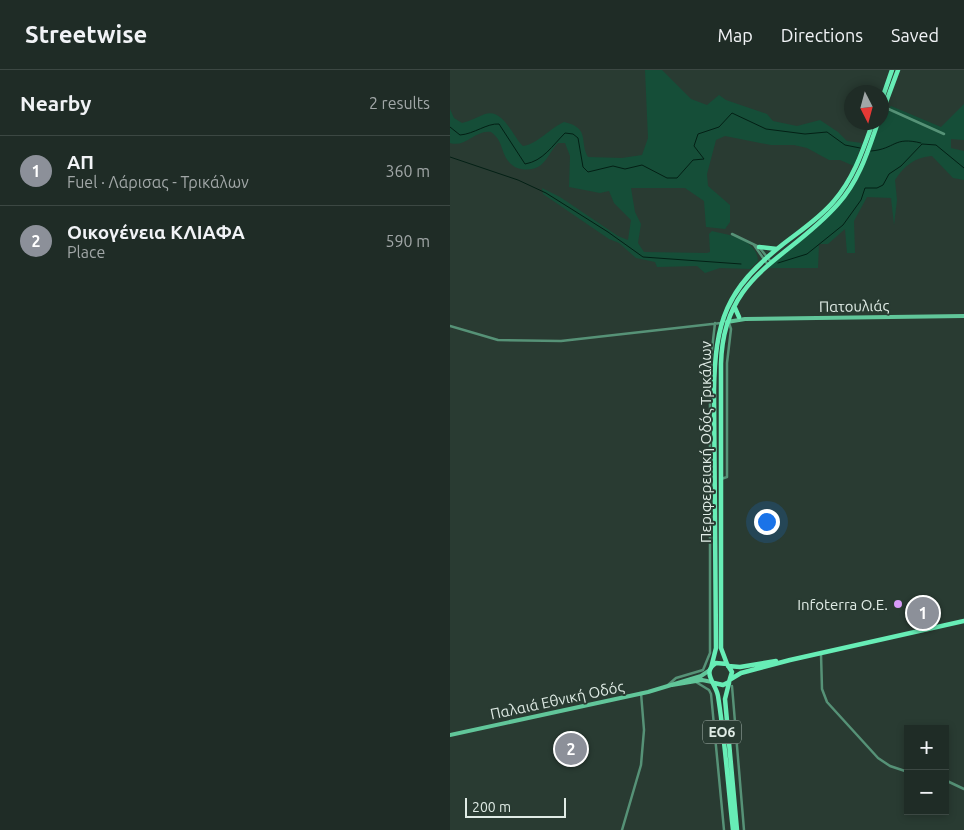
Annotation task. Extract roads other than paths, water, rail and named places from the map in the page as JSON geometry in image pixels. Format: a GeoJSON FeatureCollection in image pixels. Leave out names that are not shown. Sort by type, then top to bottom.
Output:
{"type":"FeatureCollection","features":[{"type":"Feature","properties":{"kind":"main road"},"geometry":{"type":"LineString","coordinates":[[887,85],[892,70]]}},
{"type":"Feature","properties":{"kind":"main road"},"geometry":{"type":"LineString","coordinates":[[889,94],[898,70]]}},
{"type":"Feature","properties":{"kind":"main road","name":"Περιφερειακή Οδός Τρικάλων"},"geometry":{"type":"LineString","coordinates":[[728,665],[721,648],[721,479],[722,349],[729,320],[734,307],[750,282],[778,248],[825,210],[843,190],[859,160],[870,130]]}},
{"type":"Feature","properties":{"kind":"main road","name":"Περιφερειακή Οδός Τρικάλων"},"geometry":{"type":"LineString","coordinates":[[710,669],[716,648],[714,547],[715,357],[722,320],[741,285],[767,261],[829,214],[844,198],[859,172],[875,130]]}},
{"type":"Feature","properties":{"kind":"main road"},"geometry":{"type":"LineString","coordinates":[[756,246],[778,248]]}},
{"type":"Feature","properties":{"kind":"main road"},"geometry":{"type":"LineString","coordinates":[[734,307],[739,317]]}},
{"type":"Feature","properties":{"kind":"main road","name":"Πατουλιάς"},"geometry":{"type":"LineString","coordinates":[[729,320],[964,316]]}},
{"type":"Feature","properties":{"kind":"main road","name":"Πατουλιάς"},"geometry":{"type":"LineString","coordinates":[[729,320],[739,317],[745,319]]}},
{"type":"Feature","properties":{"kind":"main road"},"geometry":{"type":"LineString","coordinates":[[722,320],[729,320]]}},
{"type":"Feature","properties":{"kind":"main road"},"geometry":{"type":"LineString","coordinates":[[713,683],[723,685],[731,682],[741,673],[790,660],[964,622]]}},
{"type":"Feature","properties":{"kind":"main road"},"geometry":{"type":"LineString","coordinates":[[710,669],[720,662],[740,667],[790,660]]}},
{"type":"Feature","properties":{"kind":"main road","name":"ΕΟ6"},"geometry":{"type":"LineString","coordinates":[[728,665],[732,672],[731,682],[725,696],[737,830]]}},
{"type":"Feature","properties":{"kind":"main road","name":"ΕΟ6"},"geometry":{"type":"LineString","coordinates":[[710,669],[718,697],[733,830]]}},
{"type":"Feature","properties":{"kind":"main road","name":"Παλαιά Εθνική Οδός"},"geometry":{"type":"LineString","coordinates":[[450,735],[641,693],[702,676],[710,669]]}},
{"type":"Feature","properties":{"kind":"main road","name":"Παλαιά Εθνική Οδός"},"geometry":{"type":"LineString","coordinates":[[668,686],[695,681],[713,683]]}},
{"type":"Feature","properties":{"kind":"street"},"geometry":{"type":"LineString","coordinates":[[889,109],[944,134]]}},
{"type":"Feature","properties":{"kind":"street"},"geometry":{"type":"LineString","coordinates":[[732,234],[756,246],[767,261]]}},
{"type":"Feature","properties":{"kind":"street"},"geometry":{"type":"LineString","coordinates":[[450,326],[498,340],[561,341],[631,335],[715,323],[722,320]]}},
{"type":"Feature","properties":{"kind":"street"},"geometry":{"type":"LineString","coordinates":[[714,491],[710,362],[715,323]]}},
{"type":"Feature","properties":{"kind":"street"},"geometry":{"type":"LineString","coordinates":[[668,686],[676,678],[701,672],[708,664],[711,644],[711,587],[714,547]]}},
{"type":"Feature","properties":{"kind":"street"},"geometry":{"type":"LineString","coordinates":[[711,587],[716,587]]}},
{"type":"Feature","properties":{"kind":"street"},"geometry":{"type":"LineString","coordinates":[[820,653],[822,689],[827,702],[878,758],[890,766],[904,771]]}},
{"type":"Feature","properties":{"kind":"street"},"geometry":{"type":"LineString","coordinates":[[695,681],[709,690],[711,696],[724,830]]}},
{"type":"Feature","properties":{"kind":"street"},"geometry":{"type":"LineString","coordinates":[[731,682],[744,830]]}},
{"type":"Feature","properties":{"kind":"street"},"geometry":{"type":"LineString","coordinates":[[622,830],[642,759],[644,730],[641,693]]}},
{"type":"Feature","properties":{"kind":"street"},"geometry":{"type":"LineString","coordinates":[[949,782],[964,789]]}},
{"type":"Feature","properties":{"kind":"waterway"},"geometry":{"type":"LineString","coordinates":[[450,127],[460,135],[499,124],[525,164],[537,160],[565,133],[573,134],[578,138],[583,167],[588,172],[613,166],[625,169],[642,165],[667,178],[677,178],[693,160],[704,159],[694,146],[698,134],[719,127],[732,113],[766,129],[805,134],[827,132],[845,145],[860,148]]}},
{"type":"Feature","properties":{"kind":"waterway"},"geometry":{"type":"LineString","coordinates":[[871,151],[905,141],[921,143]]}},
{"type":"Feature","properties":{"kind":"waterway"},"geometry":{"type":"LineString","coordinates":[[778,263],[807,254],[843,225],[861,200],[865,188],[877,188],[883,185],[889,174],[901,166],[922,144],[936,145],[964,168]]}},
{"type":"Feature","properties":{"kind":"waterway"},"geometry":{"type":"LineString","coordinates":[[450,157],[518,180],[546,193],[608,232],[643,257],[741,264]]}},
{"type":"Feature","properties":{"kind":"place","name":"Infoterra Ο.Ε."},"geometry":{"type":"Point","coordinates":[898,604]}},
{"type":"Feature","properties":{"kind":"place","name":"ΑΠ"},"geometry":{"type":"Point","coordinates":[923,613]}},
{"type":"Feature","properties":{"kind":"place","name":"Οικογένεια ΚΛΙΑΦΑ"},"geometry":{"type":"Point","coordinates":[571,749]}}]}
